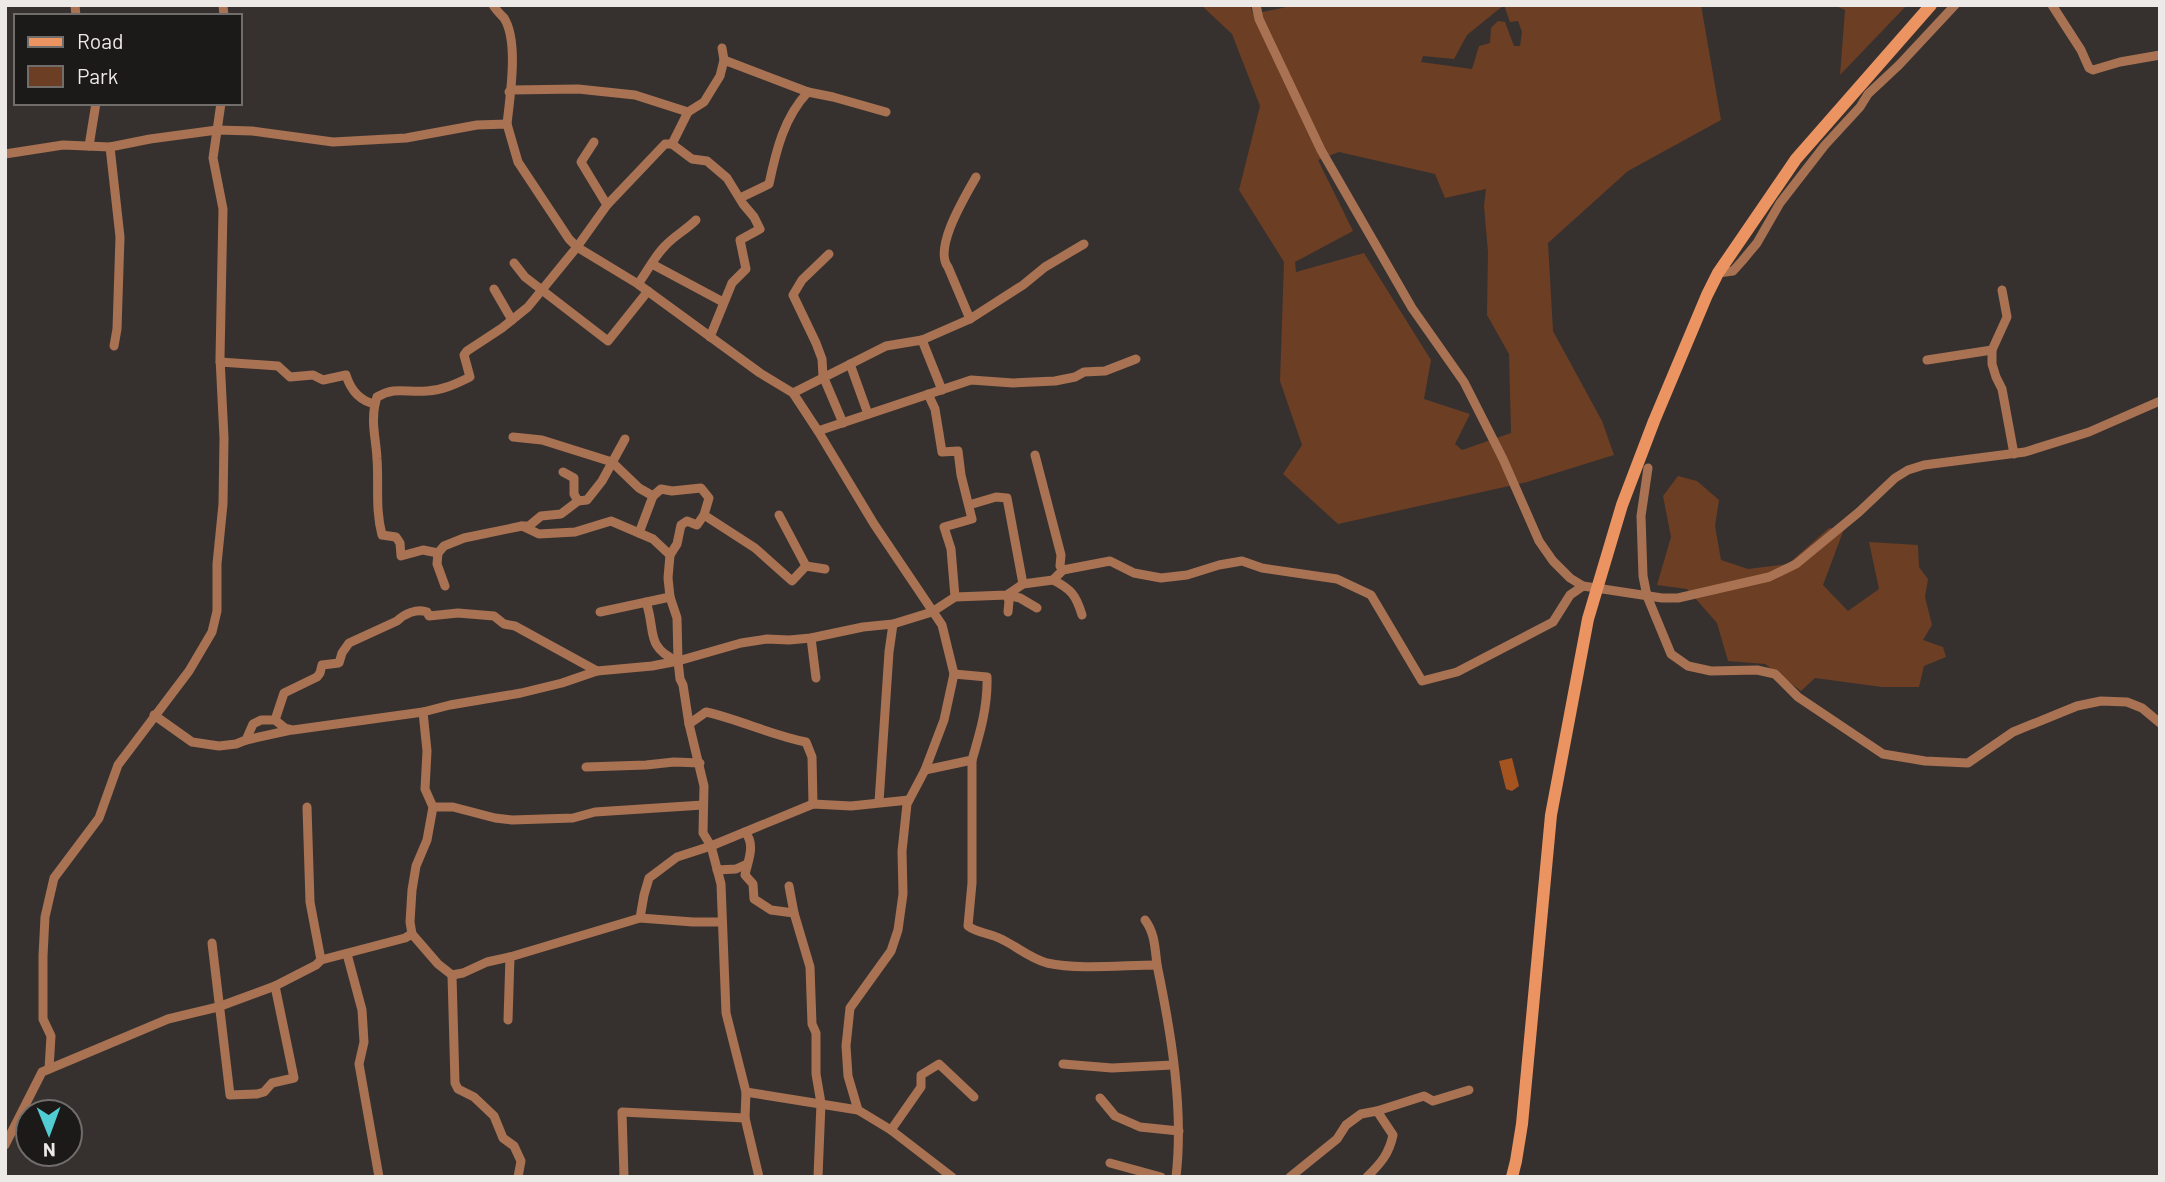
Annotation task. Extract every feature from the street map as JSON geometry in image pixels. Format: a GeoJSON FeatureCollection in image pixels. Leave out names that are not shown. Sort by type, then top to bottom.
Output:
{"type":"FeatureCollection","features":[{"type":"Feature","properties":{"kind":"main road"},"geometry":{"type":"LineString","coordinates":[[1512,1177],[1522,1124],[1551,815],[1588,619],[1622,505],[1718,273],[1796,159],[1931,5]]}},
{"type":"Feature","properties":{"kind":"street"},"geometry":{"type":"LineString","coordinates":[[493,5],[505,20],[512,41],[507,124],[518,162],[569,239],[577,247],[648,291],[760,373],[793,393],[874,524],[942,625],[954,674],[944,720],[925,770],[909,800],[902,851],[903,894],[898,930],[891,951],[850,1008],[846,1045],[848,1076],[859,1110]]}},
{"type":"Feature","properties":{"kind":"street"},"geometry":{"type":"LineString","coordinates":[[1255,5],[1259,19],[1321,150],[1412,308],[1464,382],[1503,459],[1539,541],[1553,561],[1570,578],[1583,586],[1678,598],[1769,577],[1796,564],[1895,478],[1909,470],[1924,465],[2014,454],[2089,432],[2160,401]]}},
{"type":"Feature","properties":{"kind":"street"},"geometry":{"type":"LineString","coordinates":[[1718,273],[1733,271],[1742,261],[1780,203],[1825,145],[1860,107],[1867,94],[1899,65],[1955,5]]}},
{"type":"Feature","properties":{"kind":"street"},"geometry":{"type":"LineString","coordinates":[[2052,5],[2093,70],[2160,55]]}},
{"type":"Feature","properties":{"kind":"street"},"geometry":{"type":"LineString","coordinates":[[672,144],[688,112],[704,102],[720,76],[724,60],[722,48]]}},
{"type":"Feature","properties":{"kind":"street"},"geometry":{"type":"LineString","coordinates":[[724,60],[808,92],[886,112]]}},
{"type":"Feature","properties":{"kind":"street"},"geometry":{"type":"LineString","coordinates":[[509,92],[578,89],[635,95],[688,112]]}},
{"type":"Feature","properties":{"kind":"street"},"geometry":{"type":"LineString","coordinates":[[740,198],[769,184],[776,148],[796,104],[808,92]]}},
{"type":"Feature","properties":{"kind":"street"},"geometry":{"type":"LineString","coordinates":[[89,146],[96,105]]}},
{"type":"Feature","properties":{"kind":"street"},"geometry":{"type":"LineString","coordinates":[[48,1069],[51,1036],[43,1019],[43,956],[45,917],[54,878],[99,818],[118,765],[189,671],[212,632],[217,611],[224,439],[220,362],[223,208],[213,158],[220,105]]}},
{"type":"Feature","properties":{"kind":"street"},"geometry":{"type":"LineString","coordinates":[[5,154],[63,145],[110,147],[217,130],[252,131],[333,142],[406,138],[477,125],[507,124]]}},
{"type":"Feature","properties":{"kind":"street"},"geometry":{"type":"LineString","coordinates":[[594,142],[581,162],[607,205]]}},
{"type":"Feature","properties":{"kind":"street"},"geometry":{"type":"LineString","coordinates":[[438,552],[423,550],[401,556],[400,543],[396,537],[382,535],[377,508],[377,459],[372,428],[377,397],[388,390],[445,389],[470,377],[464,355],[467,351],[528,307],[607,205],[665,144],[672,144],[692,159],[707,161],[727,178],[760,229],[740,240],[746,269],[732,283],[710,337]]}},
{"type":"Feature","properties":{"kind":"street"},"geometry":{"type":"LineString","coordinates":[[110,147],[120,237],[114,346]]}},
{"type":"Feature","properties":{"kind":"street"},"geometry":{"type":"LineString","coordinates":[[970,319],[944,261],[943,251],[957,213],[976,177]]}},
{"type":"Feature","properties":{"kind":"street"},"geometry":{"type":"LineString","coordinates":[[638,284],[662,249],[696,220]]}},
{"type":"Feature","properties":{"kind":"street"},"geometry":{"type":"LineString","coordinates":[[793,393],[886,346],[922,340],[970,319],[1023,285],[1045,267],[1084,244]]}},
{"type":"Feature","properties":{"kind":"street"},"geometry":{"type":"LineString","coordinates":[[829,254],[803,280],[793,295],[816,343],[822,359],[823,376],[844,423]]}},
{"type":"Feature","properties":{"kind":"street"},"geometry":{"type":"LineString","coordinates":[[514,263],[525,277],[608,341],[648,291]]}},
{"type":"Feature","properties":{"kind":"street"},"geometry":{"type":"LineString","coordinates":[[652,264],[723,302]]}},
{"type":"Feature","properties":{"kind":"street"},"geometry":{"type":"LineString","coordinates":[[494,289],[512,320]]}},
{"type":"Feature","properties":{"kind":"street"},"geometry":{"type":"LineString","coordinates":[[2002,290],[2006,322],[1992,350],[1992,364],[2002,389],[2014,454]]}},
{"type":"Feature","properties":{"kind":"street"},"geometry":{"type":"LineString","coordinates":[[922,340],[942,390]]}},
{"type":"Feature","properties":{"kind":"street"},"geometry":{"type":"LineString","coordinates":[[1927,360],[1992,350]]}},
{"type":"Feature","properties":{"kind":"street"},"geometry":{"type":"LineString","coordinates":[[818,431],[971,380],[1013,383],[1064,379],[1084,372],[1105,371],[1136,359]]}},
{"type":"Feature","properties":{"kind":"street"},"geometry":{"type":"LineString","coordinates":[[220,362],[278,366],[290,377],[313,375],[323,380],[346,375],[348,383],[361,400],[375,404]]}},
{"type":"Feature","properties":{"kind":"street"},"geometry":{"type":"LineString","coordinates":[[850,364],[868,414]]}},
{"type":"Feature","properties":{"kind":"street"},"geometry":{"type":"LineString","coordinates":[[928,394],[934,409],[942,452],[958,451],[972,519],[944,527],[951,549],[955,597]]}},
{"type":"Feature","properties":{"kind":"street"},"geometry":{"type":"LineString","coordinates":[[513,437],[542,440],[612,462],[639,488],[653,496]]}},
{"type":"Feature","properties":{"kind":"street"},"geometry":{"type":"LineString","coordinates":[[445,586],[437,564],[438,552],[444,547],[464,538],[529,526],[541,516],[561,514],[578,501],[587,500],[625,439]]}},
{"type":"Feature","properties":{"kind":"street"},"geometry":{"type":"LineString","coordinates":[[1035,455],[1063,570]]}},
{"type":"Feature","properties":{"kind":"street"},"geometry":{"type":"LineString","coordinates":[[1648,468],[1641,516],[1642,566],[1647,596],[1671,654],[1688,666],[1711,671],[1757,670],[1775,674],[1798,697],[1883,754],[1925,761],[1968,763],[2013,733],[2077,706],[2101,701],[2127,702],[2142,708],[2160,723]]}},
{"type":"Feature","properties":{"kind":"street"},"geometry":{"type":"LineString","coordinates":[[562,472],[574,478],[574,494],[578,501]]}},
{"type":"Feature","properties":{"kind":"street"},"geometry":{"type":"LineString","coordinates":[[639,533],[653,496],[660,489],[672,491],[701,488],[709,498],[704,515],[697,525],[687,521],[681,525],[677,544],[670,555],[668,578],[670,597],[677,618],[678,661],[704,786],[703,833],[711,846],[721,884],[726,1013],[746,1092],[745,1118],[759,1177]]}},
{"type":"Feature","properties":{"kind":"street"},"geometry":{"type":"LineString","coordinates":[[969,505],[1007,498],[1023,584]]}},
{"type":"Feature","properties":{"kind":"street"},"geometry":{"type":"LineString","coordinates":[[704,515],[755,548],[792,581],[806,566]]}},
{"type":"Feature","properties":{"kind":"street"},"geometry":{"type":"LineString","coordinates":[[779,515],[806,566]]}},
{"type":"Feature","properties":{"kind":"street"},"geometry":{"type":"LineString","coordinates":[[522,527],[539,534],[563,533],[575,532],[611,520],[653,539],[670,555]]}},
{"type":"Feature","properties":{"kind":"street"},"geometry":{"type":"LineString","coordinates":[[1007,595],[1023,584],[1053,580],[1063,570],[1110,561],[1134,573],[1161,578],[1187,575],[1242,561],[1262,568],[1337,579],[1371,595],[1422,681],[1457,672],[1553,622],[1570,595],[1583,586]]}},
{"type":"Feature","properties":{"kind":"street"},"geometry":{"type":"LineString","coordinates":[[806,566],[825,569]]}},
{"type":"Feature","properties":{"kind":"street"},"geometry":{"type":"LineString","coordinates":[[1053,580],[1074,594],[1082,615]]}},
{"type":"Feature","properties":{"kind":"street"},"geometry":{"type":"LineString","coordinates":[[154,715],[192,742],[219,746],[236,744],[293,730],[423,712],[521,693],[562,684],[597,671],[678,661],[741,643],[767,639],[811,638],[893,624],[932,611],[955,597],[1007,595],[1020,598],[1037,608]]}},
{"type":"Feature","properties":{"kind":"street"},"geometry":{"type":"LineString","coordinates":[[1007,595],[1008,612]]}},
{"type":"Feature","properties":{"kind":"street"},"geometry":{"type":"LineString","coordinates":[[600,611],[670,597]]}},
{"type":"Feature","properties":{"kind":"street"},"geometry":{"type":"LineString","coordinates":[[646,602],[653,640],[663,655],[678,661]]}},
{"type":"Feature","properties":{"kind":"street"},"geometry":{"type":"LineString","coordinates":[[275,720],[284,693],[317,677],[322,665],[339,663],[349,643],[397,621],[402,615],[418,611],[427,612],[429,616],[458,613],[494,616],[504,624],[515,626],[597,671]]}},
{"type":"Feature","properties":{"kind":"street"},"geometry":{"type":"LineString","coordinates":[[879,802],[893,624]]}},
{"type":"Feature","properties":{"kind":"street"},"geometry":{"type":"LineString","coordinates":[[811,638],[816,678]]}},
{"type":"Feature","properties":{"kind":"street"},"geometry":{"type":"LineString","coordinates":[[954,674],[987,677],[988,689],[982,727],[972,760],[972,883],[968,926],[972,930],[1002,939],[1047,963],[1079,967],[1157,965]]}},
{"type":"Feature","properties":{"kind":"street"},"geometry":{"type":"LineString","coordinates":[[423,712],[427,751],[425,789],[433,807],[427,840],[416,866],[410,922],[412,934],[438,964],[452,975],[487,962],[640,918],[721,922]]}},
{"type":"Feature","properties":{"kind":"street"},"geometry":{"type":"LineString","coordinates":[[689,724],[706,712],[737,719],[766,732],[806,743],[812,757],[813,804]]}},
{"type":"Feature","properties":{"kind":"street"},"geometry":{"type":"LineString","coordinates":[[246,740],[253,724],[261,720],[275,720],[293,730]]}},
{"type":"Feature","properties":{"kind":"street"},"geometry":{"type":"LineString","coordinates":[[925,770],[972,760]]}},
{"type":"Feature","properties":{"kind":"street"},"geometry":{"type":"LineString","coordinates":[[586,767],[700,763]]}},
{"type":"Feature","properties":{"kind":"street"},"geometry":{"type":"LineString","coordinates":[[640,918],[649,878],[677,857],[813,804],[851,806],[909,800]]}},
{"type":"Feature","properties":{"kind":"street"},"geometry":{"type":"LineString","coordinates":[[433,807],[453,807],[512,820],[573,818],[595,813],[703,805]]}},
{"type":"Feature","properties":{"kind":"street"},"geometry":{"type":"LineString","coordinates":[[307,807],[310,902],[321,960]]}},
{"type":"Feature","properties":{"kind":"street"},"geometry":{"type":"LineString","coordinates":[[745,832],[749,836],[751,846],[745,875],[753,884],[754,899],[771,910],[794,913]]}},
{"type":"Feature","properties":{"kind":"street"},"geometry":{"type":"LineString","coordinates":[[717,870],[736,869],[747,864]]}},
{"type":"Feature","properties":{"kind":"street"},"geometry":{"type":"LineString","coordinates":[[789,886],[810,967],[813,1024],[816,1033],[816,1074],[821,1103],[818,1177]]}},
{"type":"Feature","properties":{"kind":"street"},"geometry":{"type":"LineString","coordinates":[[1145,920],[1154,937],[1173,1065],[1179,1131],[1176,1177]]}},
{"type":"Feature","properties":{"kind":"street"},"geometry":{"type":"LineString","coordinates":[[5,1145],[42,1072],[168,1019],[218,1007],[275,986],[321,960],[412,934]]}},
{"type":"Feature","properties":{"kind":"street"},"geometry":{"type":"LineString","coordinates":[[212,943],[230,1095],[244,1096],[264,1092],[272,1083],[294,1078],[275,986]]}},
{"type":"Feature","properties":{"kind":"street"},"geometry":{"type":"LineString","coordinates":[[347,954],[362,1010],[364,1042],[359,1064],[379,1177]]}},
{"type":"Feature","properties":{"kind":"street"},"geometry":{"type":"LineString","coordinates":[[508,1020],[510,957]]}},
{"type":"Feature","properties":{"kind":"street"},"geometry":{"type":"LineString","coordinates":[[452,975],[458,1090],[474,1097],[494,1116],[503,1138],[514,1146],[521,1161],[518,1177]]}},
{"type":"Feature","properties":{"kind":"street"},"geometry":{"type":"LineString","coordinates":[[891,1130],[921,1087],[921,1075],[939,1064],[974,1097]]}},
{"type":"Feature","properties":{"kind":"street"},"geometry":{"type":"LineString","coordinates":[[1063,1064],[1112,1068],[1173,1065]]}},
{"type":"Feature","properties":{"kind":"street"},"geometry":{"type":"LineString","coordinates":[[1290,1177],[1337,1139],[1346,1125],[1361,1114],[1424,1097],[1433,1101],[1469,1090]]}},
{"type":"Feature","properties":{"kind":"street"},"geometry":{"type":"LineString","coordinates":[[746,1092],[859,1110],[891,1130],[951,1176]]}},
{"type":"Feature","properties":{"kind":"street"},"geometry":{"type":"LineString","coordinates":[[1100,1098],[1115,1116],[1140,1127],[1179,1131]]}},
{"type":"Feature","properties":{"kind":"street"},"geometry":{"type":"LineString","coordinates":[[1367,1177],[1383,1161],[1390,1149],[1393,1135],[1377,1111]]}},
{"type":"Feature","properties":{"kind":"street"},"geometry":{"type":"LineString","coordinates":[[624,1177],[622,1112],[745,1118]]}},
{"type":"Feature","properties":{"kind":"street"},"geometry":{"type":"LineString","coordinates":[[1110,1163],[1161,1177]]}},
{"type":"Feature","properties":{"kind":"green space"},"geometry":{"type":"Polygon","coordinates":[[[1201,5],[1250,5],[1253,14],[1296,5],[1504,5],[1701,5],[1721,120],[1628,171],[1548,243],[1553,331],[1602,421],[1614,455],[1527,482],[1338,524],[1283,474],[1302,445],[1280,381],[1284,262],[1239,190],[1260,106],[1232,34],[1201,5]],[[1504,5],[1467,35],[1454,59],[1423,56],[1421,62],[1472,69],[1479,46],[1490,43],[1491,28],[1498,21],[1505,22],[1514,46],[1520,46],[1522,32],[1518,21],[1510,22],[1504,5]],[[1339,152],[1318,160],[1353,231],[1295,262],[1296,272],[1364,253],[1431,360],[1424,399],[1470,414],[1455,444],[1462,450],[1511,433],[1509,354],[1487,315],[1488,252],[1484,206],[1486,189],[1445,198],[1435,174],[1339,152]]]}},
{"type":"Feature","properties":{"kind":"green space"},"geometry":{"type":"Polygon","coordinates":[[[1834,5],[1907,5],[1840,75],[1845,10],[1834,5]]]}},
{"type":"Feature","properties":{"kind":"green space"},"geometry":{"type":"Polygon","coordinates":[[[1678,476],[1697,481],[1719,500],[1715,526],[1721,560],[1748,569],[1788,564],[1829,528],[1844,529],[1823,585],[1848,611],[1879,589],[1869,542],[1918,545],[1919,567],[1928,579],[1925,597],[1932,625],[1923,640],[1943,647],[1946,657],[1924,666],[1919,687],[1882,687],[1815,678],[1801,691],[1765,664],[1728,661],[1717,623],[1687,589],[1657,585],[1671,537],[1663,496],[1678,476]]]}},
{"type":"Feature","properties":{"kind":"shaded area"},"geometry":{"type":"Polygon","coordinates":[[[1512,758],[1519,786],[1512,791],[1506,789],[1499,761],[1512,758]]]}}]}
